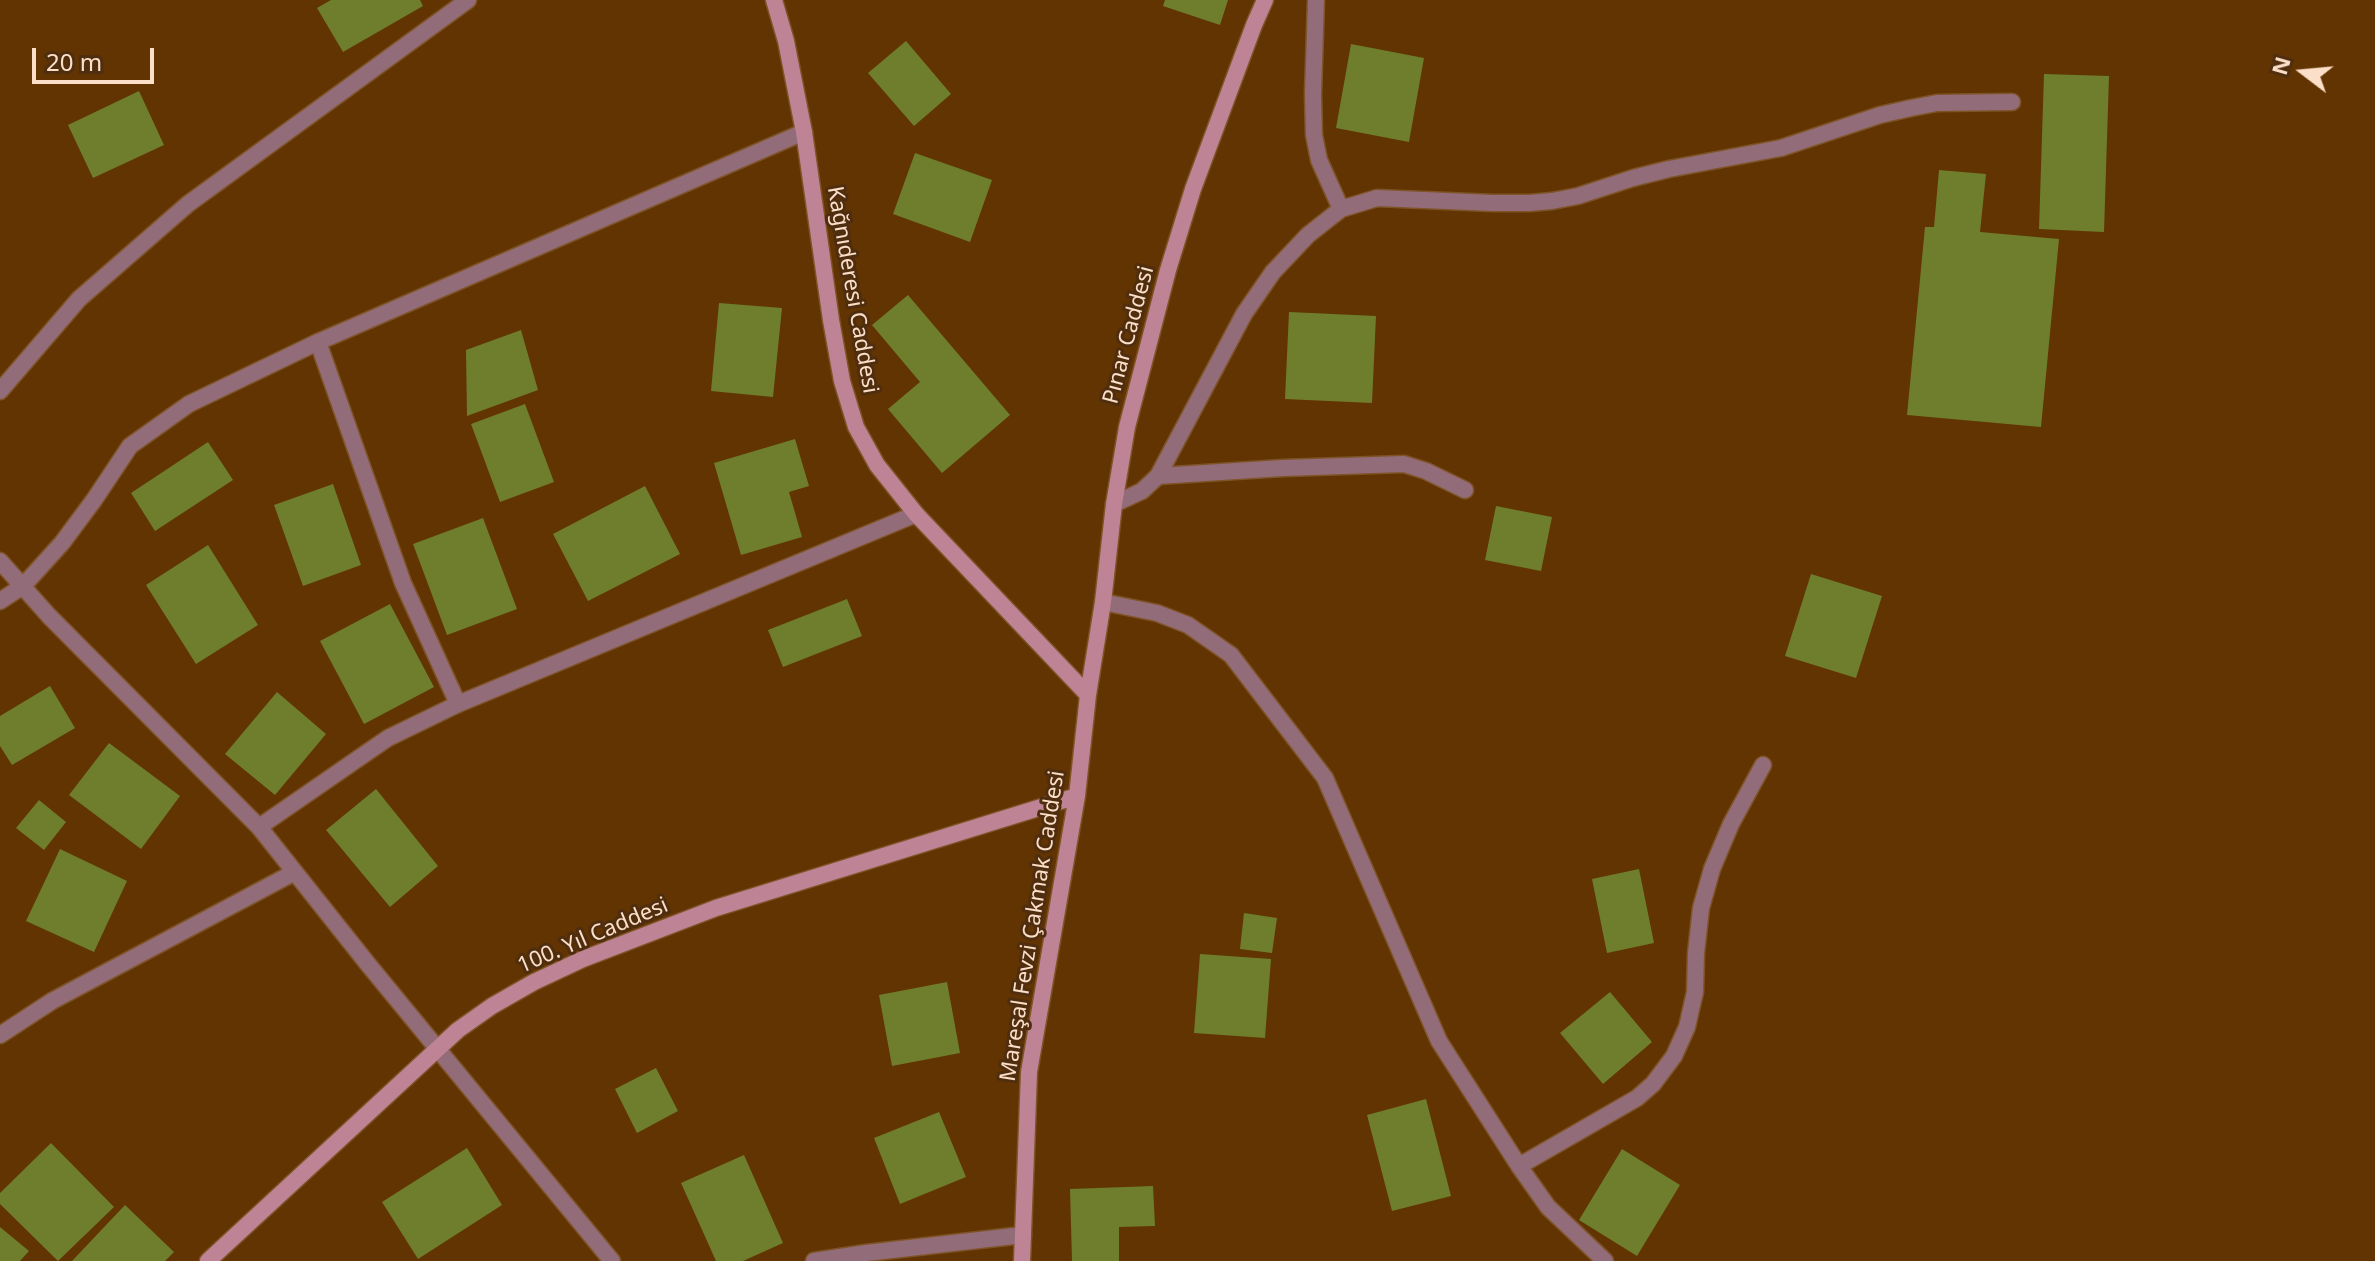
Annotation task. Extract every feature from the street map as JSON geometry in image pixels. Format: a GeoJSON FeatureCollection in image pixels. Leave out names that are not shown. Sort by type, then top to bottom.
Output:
{"type":"FeatureCollection","features":[{"type":"Feature","properties":{"kind":"street"},"geometry":{"type":"LineString","coordinates":[[0,391],[79,299],[188,204],[468,0]]}},
{"type":"Feature","properties":{"kind":"street","name":"Kağnıderesi Caddesi"},"geometry":{"type":"LineString","coordinates":[[774,0],[786,41],[804,132],[831,320],[845,392],[856,427],[877,465],[916,514],[1088,695]]}},
{"type":"Feature","properties":{"kind":"street","name":"Pınar Caddesi"},"geometry":{"type":"LineString","coordinates":[[1088,695],[1127,427],[1193,189],[1265,0]]}},
{"type":"Feature","properties":{"kind":"street"},"geometry":{"type":"LineString","coordinates":[[1316,0],[1314,135],[1319,160],[1341,209]]}},
{"type":"Feature","properties":{"kind":"street"},"geometry":{"type":"LineString","coordinates":[[1114,504],[1142,491],[1158,476],[1252,304],[1273,272],[1308,235],[1341,209],[1377,198],[1529,203],[1565,199],[1669,169],[1781,148],[1880,115],[1911,108],[1937,103],[2012,102]]}},
{"type":"Feature","properties":{"kind":"street"},"geometry":{"type":"LineString","coordinates":[[0,601],[23,586],[62,543],[130,446],[189,404],[318,342],[804,132]]}},
{"type":"Feature","properties":{"kind":"street"},"geometry":{"type":"LineString","coordinates":[[318,342],[403,583],[458,704]]}},
{"type":"Feature","properties":{"kind":"street"},"geometry":{"type":"LineString","coordinates":[[1158,476],[1404,464],[1465,490]]}},
{"type":"Feature","properties":{"kind":"street"},"geometry":{"type":"LineString","coordinates":[[259,827],[388,738],[458,704],[916,514]]}},
{"type":"Feature","properties":{"kind":"street"},"geometry":{"type":"LineString","coordinates":[[0,561],[49,616],[259,827],[612,1261]]}},
{"type":"Feature","properties":{"kind":"street"},"geometry":{"type":"LineString","coordinates":[[1103,602],[1157,613],[1188,625],[1231,655],[1325,778],[1439,1041],[1548,1207],[1605,1261]]}},
{"type":"Feature","properties":{"kind":"street","name":"Mareşal Fevzi Çakmak Caddesi"},"geometry":{"type":"LineString","coordinates":[[1022,1261],[1029,1072],[1077,796],[1088,695]]}},
{"type":"Feature","properties":{"kind":"street"},"geometry":{"type":"LineString","coordinates":[[1519,1166],[1637,1098],[1653,1084],[1674,1056],[1687,1027],[1695,992],[1701,908],[1712,869],[1731,824],[1763,765]]}},
{"type":"Feature","properties":{"kind":"street","name":"100. Yıl Caddesi"},"geometry":{"type":"LineString","coordinates":[[208,1261],[458,1030],[492,1006],[583,959],[716,908],[1077,796]]}},
{"type":"Feature","properties":{"kind":"street"},"geometry":{"type":"LineString","coordinates":[[0,1035],[52,1001],[295,872]]}},
{"type":"Feature","properties":{"kind":"street"},"geometry":{"type":"LineString","coordinates":[[814,1261],[1023,1235]]}},
{"type":"Feature","properties":{"kind":"building"},"geometry":{"type":"Polygon","coordinates":[[[331,0],[420,0],[423,6],[343,52],[317,8],[331,0]]]}},
{"type":"Feature","properties":{"kind":"building"},"geometry":{"type":"Polygon","coordinates":[[[1165,0],[1228,0],[1220,25],[1163,6],[1165,0]]]}},
{"type":"Feature","properties":{"kind":"building"},"geometry":{"type":"Polygon","coordinates":[[[906,41],[951,94],[914,126],[868,73],[906,41]]]}},
{"type":"Feature","properties":{"kind":"building"},"geometry":{"type":"Polygon","coordinates":[[[1351,44],[1424,58],[1409,142],[1336,128],[1351,44]]]}},
{"type":"Feature","properties":{"kind":"building"},"geometry":{"type":"Polygon","coordinates":[[[2044,74],[2109,76],[2104,232],[2039,229],[2044,74]]]}},
{"type":"Feature","properties":{"kind":"building"},"geometry":{"type":"Polygon","coordinates":[[[139,91],[164,145],[93,178],[68,125],[139,91]]]}},
{"type":"Feature","properties":{"kind":"building"},"geometry":{"type":"Polygon","coordinates":[[[915,153],[992,180],[970,242],[893,214],[915,153]]]}},
{"type":"Feature","properties":{"kind":"building"},"geometry":{"type":"Polygon","coordinates":[[[1939,170],[1986,174],[1980,232],[2059,239],[2041,427],[1907,415],[1925,227],[1934,227],[1939,170]]]}},
{"type":"Feature","properties":{"kind":"building"},"geometry":{"type":"Polygon","coordinates":[[[908,295],[1010,415],[942,473],[888,409],[920,382],[872,325],[908,295]]]}},
{"type":"Feature","properties":{"kind":"building"},"geometry":{"type":"Polygon","coordinates":[[[719,303],[782,308],[773,397],[711,391],[719,303]]]}},
{"type":"Feature","properties":{"kind":"building"},"geometry":{"type":"Polygon","coordinates":[[[1289,312],[1376,316],[1372,403],[1285,399],[1289,312]]]}},
{"type":"Feature","properties":{"kind":"building"},"geometry":{"type":"Polygon","coordinates":[[[521,330],[538,390],[467,416],[466,350],[521,330]]]}},
{"type":"Feature","properties":{"kind":"building"},"geometry":{"type":"Polygon","coordinates":[[[525,404],[554,482],[500,502],[471,424],[525,404]]]}},
{"type":"Feature","properties":{"kind":"building"},"geometry":{"type":"Polygon","coordinates":[[[795,439],[809,486],[789,492],[802,537],[741,555],[714,463],[795,439]]]}},
{"type":"Feature","properties":{"kind":"building"},"geometry":{"type":"Polygon","coordinates":[[[208,442],[233,480],[155,531],[131,493],[208,442]]]}},
{"type":"Feature","properties":{"kind":"building"},"geometry":{"type":"Polygon","coordinates":[[[333,484],[361,565],[303,586],[274,505],[333,484]]]}},
{"type":"Feature","properties":{"kind":"building"},"geometry":{"type":"Polygon","coordinates":[[[645,486],[680,554],[588,601],[553,534],[645,486]]]}},
{"type":"Feature","properties":{"kind":"building"},"geometry":{"type":"Polygon","coordinates":[[[1496,506],[1552,517],[1541,571],[1485,560],[1496,506]]]}},
{"type":"Feature","properties":{"kind":"building"},"geometry":{"type":"Polygon","coordinates":[[[483,518],[517,609],[447,635],[413,544],[483,518]]]}},
{"type":"Feature","properties":{"kind":"building"},"geometry":{"type":"Polygon","coordinates":[[[208,545],[258,625],[196,664],[146,585],[208,545]]]}},
{"type":"Feature","properties":{"kind":"building"},"geometry":{"type":"Polygon","coordinates":[[[1811,574],[1882,596],[1856,678],[1785,656],[1811,574]]]}},
{"type":"Feature","properties":{"kind":"building"},"geometry":{"type":"Polygon","coordinates":[[[847,599],[862,636],[783,667],[768,630],[847,599]]]}},
{"type":"Feature","properties":{"kind":"building"},"geometry":{"type":"Polygon","coordinates":[[[390,604],[434,687],[364,724],[320,641],[390,604]]]}},
{"type":"Feature","properties":{"kind":"building"},"geometry":{"type":"Polygon","coordinates":[[[50,686],[75,728],[12,765],[0,746],[0,716],[50,686]]]}},
{"type":"Feature","properties":{"kind":"building"},"geometry":{"type":"Polygon","coordinates":[[[277,692],[326,734],[275,795],[225,754],[277,692]]]}},
{"type":"Feature","properties":{"kind":"building"},"geometry":{"type":"Polygon","coordinates":[[[109,743],[180,796],[141,849],[69,795],[109,743]]]}},
{"type":"Feature","properties":{"kind":"building"},"geometry":{"type":"Polygon","coordinates":[[[376,789],[438,866],[390,907],[326,830],[376,789]]]}},
{"type":"Feature","properties":{"kind":"building"},"geometry":{"type":"Polygon","coordinates":[[[39,800],[66,822],[44,850],[16,828],[39,800]]]}},
{"type":"Feature","properties":{"kind":"building"},"geometry":{"type":"Polygon","coordinates":[[[60,849],[127,881],[94,952],[26,921],[60,849]]]}},
{"type":"Feature","properties":{"kind":"building"},"geometry":{"type":"Polygon","coordinates":[[[1639,869],[1654,943],[1607,953],[1592,879],[1639,869]]]}},
{"type":"Feature","properties":{"kind":"building"},"geometry":{"type":"Polygon","coordinates":[[[1244,913],[1277,918],[1272,953],[1240,949],[1244,913]]]}},
{"type":"Feature","properties":{"kind":"building"},"geometry":{"type":"Polygon","coordinates":[[[1200,954],[1271,959],[1265,1038],[1194,1033],[1200,954]]]}},
{"type":"Feature","properties":{"kind":"building"},"geometry":{"type":"Polygon","coordinates":[[[947,982],[960,1053],[892,1066],[879,995],[947,982]]]}},
{"type":"Feature","properties":{"kind":"building"},"geometry":{"type":"Polygon","coordinates":[[[1610,992],[1652,1042],[1603,1084],[1560,1033],[1610,992]]]}},
{"type":"Feature","properties":{"kind":"building"},"geometry":{"type":"Polygon","coordinates":[[[656,1068],[678,1111],[637,1133],[615,1089],[656,1068]]]}},
{"type":"Feature","properties":{"kind":"building"},"geometry":{"type":"Polygon","coordinates":[[[1426,1099],[1451,1196],[1392,1211],[1367,1115],[1426,1099]]]}},
{"type":"Feature","properties":{"kind":"building"},"geometry":{"type":"Polygon","coordinates":[[[939,1112],[966,1177],[900,1204],[874,1138],[939,1112]]]}},
{"type":"Feature","properties":{"kind":"building"},"geometry":{"type":"Polygon","coordinates":[[[51,1143],[114,1207],[58,1261],[0,1204],[0,1193],[51,1143]]]}},
{"type":"Feature","properties":{"kind":"building"},"geometry":{"type":"Polygon","coordinates":[[[467,1148],[502,1205],[418,1259],[382,1202],[467,1148]]]}},
{"type":"Feature","properties":{"kind":"building"},"geometry":{"type":"Polygon","coordinates":[[[1622,1149],[1680,1185],[1637,1256],[1579,1220],[1622,1149]]]}},
{"type":"Feature","properties":{"kind":"building"},"geometry":{"type":"Polygon","coordinates":[[[744,1155],[783,1243],[743,1261],[716,1261],[681,1183],[744,1155]]]}},
{"type":"Feature","properties":{"kind":"building"},"geometry":{"type":"Polygon","coordinates":[[[1153,1186],[1155,1226],[1119,1227],[1119,1261],[1072,1261],[1070,1189],[1153,1186]]]}},
{"type":"Feature","properties":{"kind":"building"},"geometry":{"type":"Polygon","coordinates":[[[125,1205],[174,1252],[165,1261],[72,1261],[125,1205]]]}},
{"type":"Feature","properties":{"kind":"building"},"geometry":{"type":"Polygon","coordinates":[[[0,1227],[29,1251],[20,1261],[0,1261],[0,1227]]]}}]}
